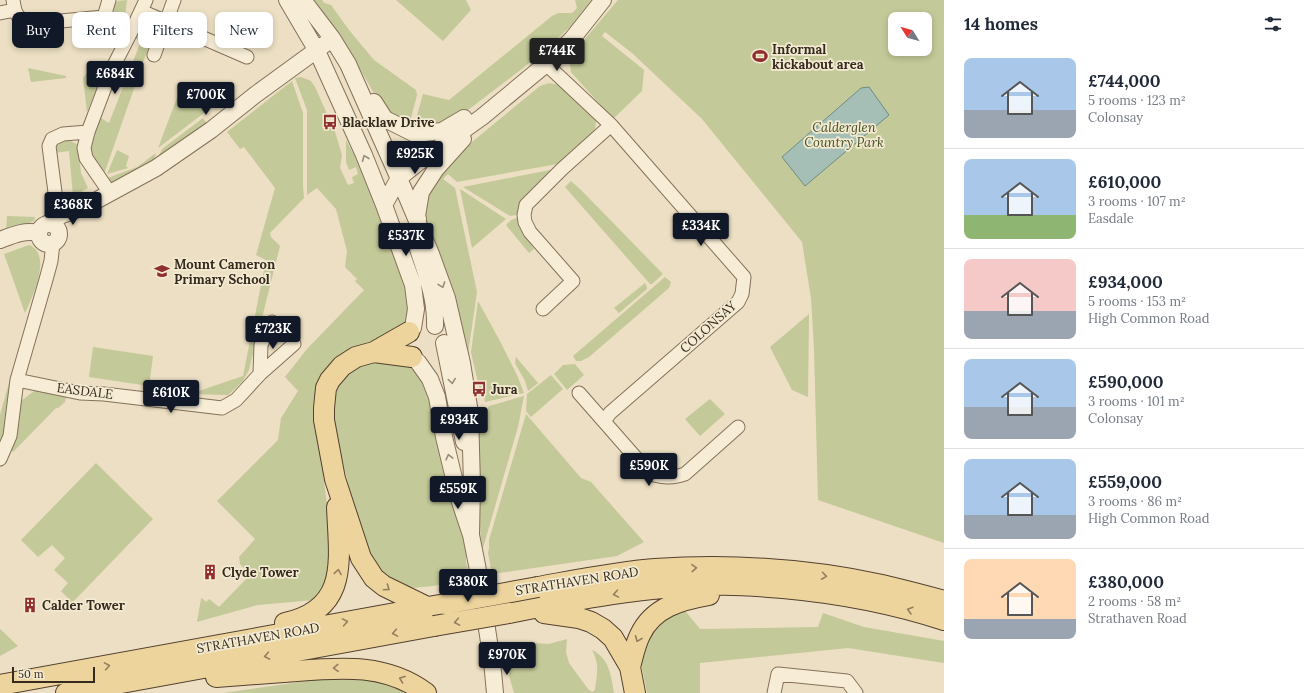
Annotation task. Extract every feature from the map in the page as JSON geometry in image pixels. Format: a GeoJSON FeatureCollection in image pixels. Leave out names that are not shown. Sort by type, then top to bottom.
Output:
{"type":"FeatureCollection","features":[{"type":"Feature","properties":{"kind":"main road"},"geometry":{"type":"LineString","coordinates":[[411,330],[374,352],[356,357],[342,366],[330,380],[326,388],[324,400],[324,420],[335,480],[361,558],[374,578],[384,586],[436,606]]}},
{"type":"Feature","properties":{"kind":"main road"},"geometry":{"type":"LineString","coordinates":[[374,352],[415,360]]}},
{"type":"Feature","properties":{"kind":"main road"},"geometry":{"type":"LineString","coordinates":[[148,658],[218,638],[293,622],[304,618],[321,606],[327,600],[334,587],[338,567],[335,480]]}},
{"type":"Feature","properties":{"kind":"main road","name":"STRATHAVEN ROAD"},"geometry":{"type":"LineString","coordinates":[[0,685],[436,606],[538,586],[633,572],[681,568],[724,567],[797,572],[882,585],[944,601]]}},
{"type":"Feature","properties":{"kind":"main road","name":"STRATHAVEN ROAD"},"geometry":{"type":"LineString","coordinates":[[72,692],[434,626],[655,589],[713,585],[743,585],[806,590],[848,596],[903,608],[944,620]]}},
{"type":"Feature","properties":{"kind":"main road"},"geometry":{"type":"LineString","coordinates":[[630,667],[639,635],[646,624],[661,610],[679,601],[710,595],[750,594],[848,596]]}},
{"type":"Feature","properties":{"kind":"main road"},"geometry":{"type":"LineString","coordinates":[[516,612],[579,618],[591,622],[603,629],[613,638],[630,667],[635,693]]}},
{"type":"Feature","properties":{"kind":"main road"},"geometry":{"type":"LineString","coordinates":[[72,692],[131,691],[206,678],[345,668],[375,670],[408,681],[426,693]]}},
{"type":"Feature","properties":{"kind":"street"},"geometry":{"type":"LineString","coordinates":[[105,12],[109,0]]}},
{"type":"Feature","properties":{"kind":"street"},"geometry":{"type":"LineString","coordinates":[[169,12],[174,0]]}},
{"type":"Feature","properties":{"kind":"street"},"geometry":{"type":"LineString","coordinates":[[287,0],[317,51],[364,155],[413,285],[416,309],[411,330],[407,337],[406,348],[430,379],[437,397],[444,437],[459,499],[471,535],[477,565],[492,661],[495,693]]}},
{"type":"Feature","properties":{"kind":"street"},"geometry":{"type":"LineString","coordinates":[[303,0],[332,38],[385,119],[415,134],[442,131],[518,86]]}},
{"type":"Feature","properties":{"kind":"street"},"geometry":{"type":"LineString","coordinates":[[384,205],[419,162],[482,117],[546,64],[572,39],[603,0]]}},
{"type":"Feature","properties":{"kind":"street"},"geometry":{"type":"LineString","coordinates":[[0,12],[14,5],[17,17],[28,24],[72,20]]}},
{"type":"Feature","properties":{"kind":"street"},"geometry":{"type":"LineString","coordinates":[[110,193],[86,158],[84,148],[88,132],[111,71],[143,5],[153,12]]}},
{"type":"Feature","properties":{"kind":"street"},"geometry":{"type":"LineString","coordinates":[[0,240],[19,233],[31,231],[49,234],[88,205],[156,168],[178,154],[255,95],[317,51],[332,38]]}},
{"type":"Feature","properties":{"kind":"street"},"geometry":{"type":"LineString","coordinates":[[207,39],[247,57]]}},
{"type":"Feature","properties":{"kind":"street"},"geometry":{"type":"LineString","coordinates":[[154,54],[156,48]]}},
{"type":"Feature","properties":{"kind":"street"},"geometry":{"type":"LineString","coordinates":[[348,64],[402,184],[431,254]]}},
{"type":"Feature","properties":{"kind":"street","name":"COLONSAY"},"geometry":{"type":"LineString","coordinates":[[546,64],[611,125],[744,278],[744,286],[738,302],[610,413],[604,421]]}},
{"type":"Feature","properties":{"kind":"street"},"geometry":{"type":"LineString","coordinates":[[471,535],[472,485],[470,412],[462,363],[447,298],[417,216],[421,192],[436,169],[482,117]]}},
{"type":"Feature","properties":{"kind":"street"},"geometry":{"type":"LineString","coordinates":[[543,309],[573,281],[530,232],[525,222],[524,215],[526,205],[562,169],[611,125]]}},
{"type":"Feature","properties":{"kind":"street"},"geometry":{"type":"LineString","coordinates":[[56,200],[49,146],[52,139],[63,134],[88,132]]}},
{"type":"Feature","properties":{"kind":"street"},"geometry":{"type":"LineString","coordinates":[[402,184],[414,177],[431,162],[460,142]]}},
{"type":"Feature","properties":{"kind":"street"},"geometry":{"type":"LineString","coordinates":[[402,184],[403,203],[433,295],[435,312],[434,326]]}},
{"type":"Feature","properties":{"kind":"street"},"geometry":{"type":"LineString","coordinates":[[0,459],[10,436],[17,380],[47,276],[49,234]]}},
{"type":"Feature","properties":{"kind":"street"},"geometry":{"type":"LineString","coordinates":[[260,374],[261,345],[272,322]]}},
{"type":"Feature","properties":{"kind":"street"},"geometry":{"type":"LineString","coordinates":[[411,330],[424,324],[434,326],[442,334],[472,485]]}},
{"type":"Feature","properties":{"kind":"street"},"geometry":{"type":"LineString","coordinates":[[415,360],[430,362],[436,359],[441,355],[444,343]]}},
{"type":"Feature","properties":{"kind":"street","name":"EASDALE"},"geometry":{"type":"LineString","coordinates":[[17,380],[80,393],[104,394],[222,408],[236,400],[260,374],[294,344]]}},
{"type":"Feature","properties":{"kind":"street"},"geometry":{"type":"LineString","coordinates":[[579,393],[650,474],[663,477],[675,477],[685,474],[738,427]]}},
{"type":"Feature","properties":{"kind":"street"},"geometry":{"type":"LineString","coordinates":[[492,661],[503,693]]}},
{"type":"Feature","properties":{"kind":"street"},"geometry":{"type":"LineString","coordinates":[[774,693],[778,674],[847,681],[856,693]]}},
{"type":"Feature","properties":{"kind":"green space"},"geometry":{"type":"Polygon","coordinates":[[[127,0],[126,12],[114,12],[114,4],[118,1],[127,0]]]}},
{"type":"Feature","properties":{"kind":"green space"},"geometry":{"type":"Polygon","coordinates":[[[309,0],[322,0],[324,3],[331,5],[349,30],[374,60],[416,90],[417,95],[409,126],[396,120],[379,102],[345,43],[309,0]]]}},
{"type":"Feature","properties":{"kind":"green space"},"geometry":{"type":"Polygon","coordinates":[[[396,0],[466,0],[471,10],[443,41],[396,0]]]}},
{"type":"Feature","properties":{"kind":"green space"},"geometry":{"type":"Polygon","coordinates":[[[575,0],[591,0],[571,26],[523,68],[456,119],[429,127],[414,126],[423,94],[449,100],[552,16],[558,13],[572,13],[577,8],[575,0]]]}},
{"type":"Feature","properties":{"kind":"green space","name":"Calderglen Country Park"},"geometry":{"type":"Polygon","coordinates":[[[618,0],[944,0],[944,543],[818,500],[814,349],[811,298],[802,242],[702,119],[632,53],[605,32],[602,36],[644,70],[642,91],[613,119],[571,72],[570,64],[573,53],[618,0]]]}},
{"type":"Feature","properties":{"kind":"green space"},"geometry":{"type":"Polygon","coordinates":[[[138,31],[138,40],[135,38],[138,31]]]}},
{"type":"Feature","properties":{"kind":"green space"},"geometry":{"type":"Polygon","coordinates":[[[138,48],[148,48],[103,177],[91,157],[91,145],[101,118],[109,123],[138,48]]]}},
{"type":"Feature","properties":{"kind":"green space"},"geometry":{"type":"Polygon","coordinates":[[[28,68],[66,76],[66,78],[31,82],[28,68]]]}},
{"type":"Feature","properties":{"kind":"green space"},"geometry":{"type":"Polygon","coordinates":[[[104,70],[87,112],[83,78],[86,74],[104,70]]]}},
{"type":"Feature","properties":{"kind":"green space"},"geometry":{"type":"Polygon","coordinates":[[[301,77],[311,81],[315,87],[328,116],[330,125],[333,125],[342,155],[340,168],[348,185],[354,183],[352,177],[358,174],[356,167],[349,170],[346,162],[346,140],[364,174],[411,300],[406,325],[397,334],[368,342],[348,350],[316,408],[334,556],[331,583],[314,600],[258,605],[197,622],[202,598],[206,602],[209,599],[219,607],[250,575],[240,564],[239,557],[255,539],[217,501],[278,440],[281,418],[298,391],[285,377],[307,349],[364,290],[355,281],[357,279],[345,267],[347,251],[336,209],[317,188],[307,195],[307,110],[295,78],[301,77]]]}},
{"type":"Feature","properties":{"kind":"green space"},"geometry":{"type":"Polygon","coordinates":[[[292,81],[303,113],[304,198],[270,233],[271,237],[280,246],[249,370],[242,382],[228,395],[190,394],[243,376],[266,260],[256,255],[275,188],[244,147],[240,149],[227,132],[292,81]]]}},
{"type":"Feature","properties":{"kind":"green space"},"geometry":{"type":"Polygon","coordinates":[[[549,83],[559,85],[593,114],[596,121],[595,131],[563,163],[457,182],[448,174],[443,179],[455,188],[477,292],[468,354],[421,210],[426,189],[461,151],[540,86],[549,83]]]}},
{"type":"Feature","properties":{"kind":"green space"},"geometry":{"type":"Polygon","coordinates":[[[182,85],[221,100],[158,148],[182,85]]]}},
{"type":"Feature","properties":{"kind":"green space"},"geometry":{"type":"Polygon","coordinates":[[[203,118],[208,125],[157,160],[162,149],[203,118]]]}},
{"type":"Feature","properties":{"kind":"green space"},"geometry":{"type":"Polygon","coordinates":[[[71,141],[78,145],[81,173],[88,188],[73,196],[69,151],[55,153],[58,143],[71,141]]]}},
{"type":"Feature","properties":{"kind":"green space"},"geometry":{"type":"Polygon","coordinates":[[[117,150],[129,156],[126,166],[128,168],[107,174],[117,150]]]}},
{"type":"Feature","properties":{"kind":"green space"},"geometry":{"type":"Polygon","coordinates":[[[156,153],[153,163],[116,182],[110,182],[105,179],[137,167],[156,153]]]}},
{"type":"Feature","properties":{"kind":"green space"},"geometry":{"type":"Polygon","coordinates":[[[555,169],[528,194],[524,201],[521,214],[510,216],[463,187],[555,169]]]}},
{"type":"Feature","properties":{"kind":"green space"},"geometry":{"type":"Polygon","coordinates":[[[571,181],[663,274],[652,284],[650,284],[565,187],[571,181]]]}},
{"type":"Feature","properties":{"kind":"green space"},"geometry":{"type":"Polygon","coordinates":[[[460,189],[506,219],[472,248],[460,189]]]}},
{"type":"Feature","properties":{"kind":"green space"},"geometry":{"type":"Polygon","coordinates":[[[7,216],[35,217],[34,221],[6,232],[7,216]]]}},
{"type":"Feature","properties":{"kind":"green space"},"geometry":{"type":"Polygon","coordinates":[[[517,218],[521,230],[534,249],[529,253],[506,225],[511,220],[517,218]]]}},
{"type":"Feature","properties":{"kind":"green space"},"geometry":{"type":"Polygon","coordinates":[[[29,245],[36,250],[39,257],[40,267],[36,287],[25,313],[4,254],[29,245]]]}},
{"type":"Feature","properties":{"kind":"green space"},"geometry":{"type":"Polygon","coordinates":[[[665,277],[671,282],[669,288],[589,357],[581,361],[576,361],[573,356],[665,277]]]}},
{"type":"Feature","properties":{"kind":"green space"},"geometry":{"type":"Polygon","coordinates":[[[645,283],[647,289],[619,313],[614,308],[645,283]]]}},
{"type":"Feature","properties":{"kind":"green space"},"geometry":{"type":"Polygon","coordinates":[[[478,301],[517,375],[524,393],[485,402],[484,395],[481,396],[471,352],[478,301]]]}},
{"type":"Feature","properties":{"kind":"green space"},"geometry":{"type":"Polygon","coordinates":[[[809,314],[808,397],[792,390],[770,347],[809,314]]]}},
{"type":"Feature","properties":{"kind":"green space"},"geometry":{"type":"Polygon","coordinates":[[[93,347],[153,356],[149,386],[89,377],[93,347]]]}},
{"type":"Feature","properties":{"kind":"green space"},"geometry":{"type":"Polygon","coordinates":[[[516,357],[538,383],[528,391],[525,381],[515,363],[516,357]]]}},
{"type":"Feature","properties":{"kind":"green space"},"geometry":{"type":"Polygon","coordinates":[[[16,358],[19,358],[5,433],[0,449],[0,415],[16,358]]]}},
{"type":"Feature","properties":{"kind":"green space"},"geometry":{"type":"Polygon","coordinates":[[[367,359],[410,366],[424,380],[429,390],[442,458],[466,549],[466,562],[470,579],[433,586],[412,588],[398,585],[376,572],[359,527],[334,427],[333,392],[340,377],[367,359]]]}},
{"type":"Feature","properties":{"kind":"green space"},"geometry":{"type":"Polygon","coordinates":[[[575,364],[584,375],[567,390],[554,374],[563,365],[575,364]]]}},
{"type":"Feature","properties":{"kind":"green space"},"geometry":{"type":"Polygon","coordinates":[[[551,375],[563,389],[531,417],[526,411],[527,394],[551,375]]]}},
{"type":"Feature","properties":{"kind":"green space"},"geometry":{"type":"Polygon","coordinates":[[[43,389],[67,393],[65,402],[56,408],[13,452],[11,450],[21,401],[34,391],[43,389]]]}},
{"type":"Feature","properties":{"kind":"green space"},"geometry":{"type":"Polygon","coordinates":[[[524,396],[518,427],[483,548],[481,546],[478,486],[478,417],[486,412],[489,406],[524,396]]]}},
{"type":"Feature","properties":{"kind":"green space"},"geometry":{"type":"Polygon","coordinates":[[[710,399],[725,414],[700,436],[685,419],[710,399]]]}},
{"type":"Feature","properties":{"kind":"green space"},"geometry":{"type":"Polygon","coordinates":[[[526,414],[581,478],[591,482],[644,542],[617,556],[492,574],[488,553],[489,540],[526,414]]]}},
{"type":"Feature","properties":{"kind":"green space"},"geometry":{"type":"Polygon","coordinates":[[[96,463],[153,519],[71,604],[61,591],[68,583],[54,570],[65,558],[52,545],[38,557],[21,540],[96,463]]]}},
{"type":"Feature","properties":{"kind":"green space"},"geometry":{"type":"Polygon","coordinates":[[[682,607],[700,629],[818,627],[823,613],[864,627],[944,641],[944,663],[848,648],[700,663],[700,693],[647,693],[640,658],[653,628],[682,607]]]}},
{"type":"Feature","properties":{"kind":"green space"},"geometry":{"type":"Polygon","coordinates":[[[0,629],[18,646],[0,656],[0,629]]]}},
{"type":"Feature","properties":{"kind":"green space"},"geometry":{"type":"Polygon","coordinates":[[[567,639],[566,652],[569,663],[588,689],[592,692],[595,690],[597,674],[595,655],[592,650],[598,653],[606,662],[614,693],[514,693],[505,661],[523,653],[534,643],[549,644],[567,639]]]}},
{"type":"Feature","properties":{"kind":"green space"},"geometry":{"type":"Polygon","coordinates":[[[343,676],[388,682],[411,693],[223,693],[343,676]]]}},
{"type":"Feature","properties":{"kind":"water"},"geometry":{"type":"Polygon","coordinates":[[[869,87],[889,115],[805,186],[782,157],[861,88],[869,87]]]}},
{"type":"Feature","properties":{"kind":"place","name":"Informal kickabout area"},"geometry":{"type":"Point","coordinates":[760,56]}},
{"type":"Feature","properties":{"kind":"place","name":"Blacklaw Drive"},"geometry":{"type":"Point","coordinates":[330,122]}},
{"type":"Feature","properties":{"kind":"place","name":"Mount Cameron Primary School"},"geometry":{"type":"Point","coordinates":[162,271]}},
{"type":"Feature","properties":{"kind":"place","name":"Jura"},"geometry":{"type":"Point","coordinates":[479,389]}},
{"type":"Feature","properties":{"kind":"place","name":"Clyde Tower"},"geometry":{"type":"Point","coordinates":[210,572]}},
{"type":"Feature","properties":{"kind":"place","name":"Calder Tower"},"geometry":{"type":"Point","coordinates":[30,605]}}]}
